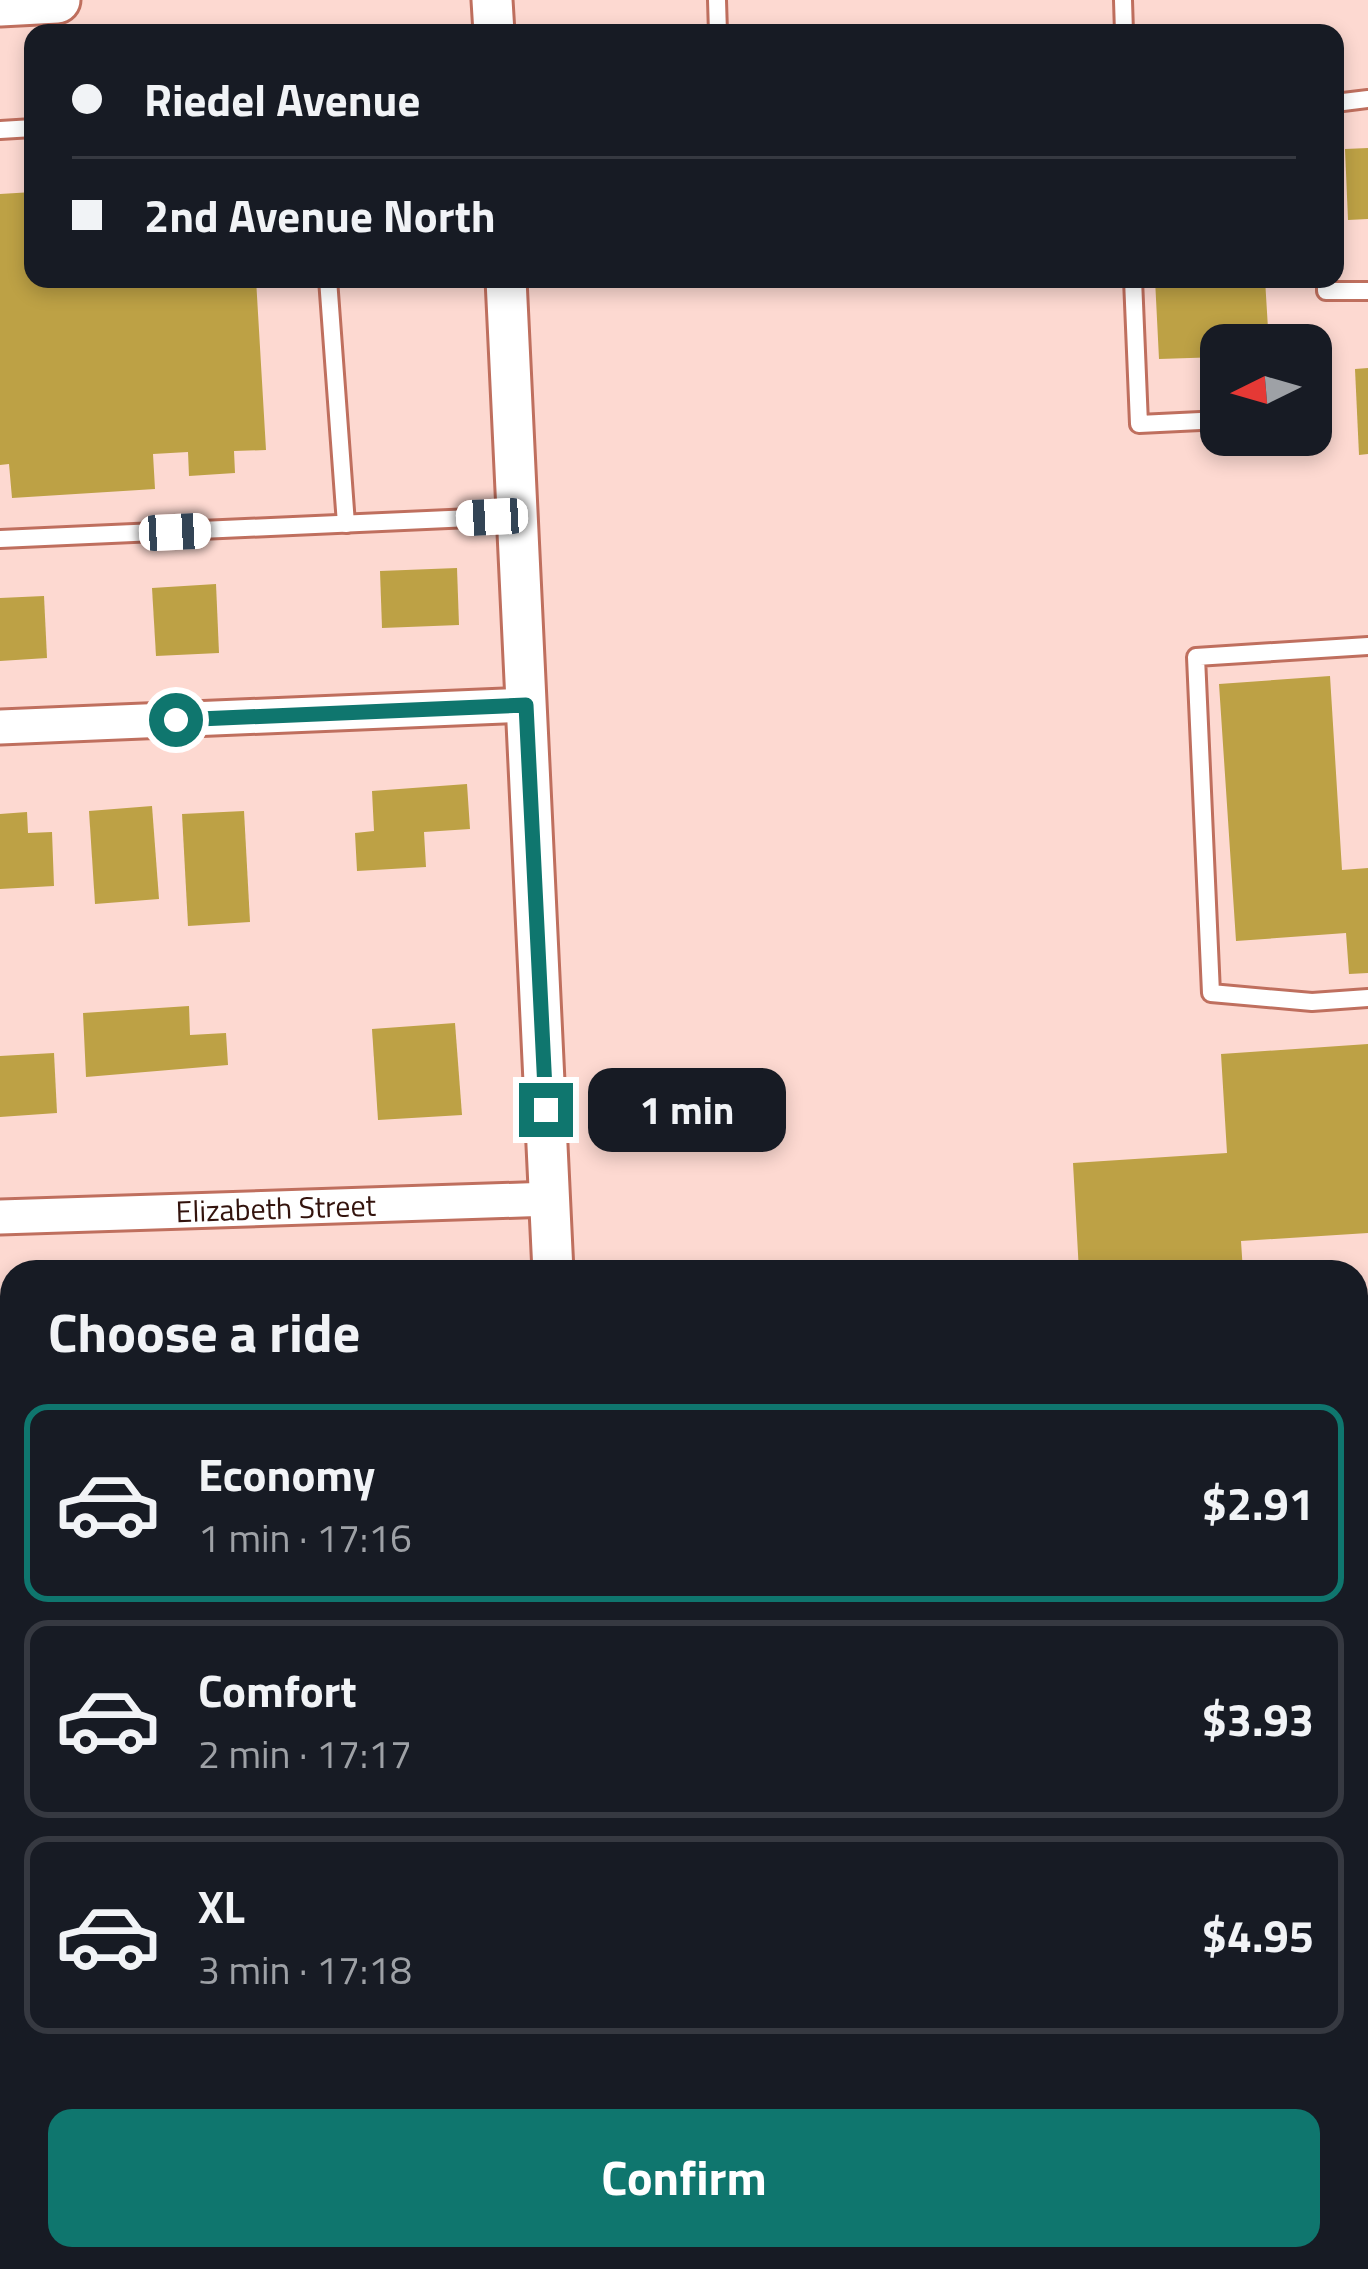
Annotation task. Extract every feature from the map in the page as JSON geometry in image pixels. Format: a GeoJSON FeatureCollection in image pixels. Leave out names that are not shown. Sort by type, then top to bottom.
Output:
{"type":"FeatureCollection","features":[{"type":"Feature","properties":{"kind":"main road"},"geometry":{"type":"LineString","coordinates":[[0,3],[57,0]]}},
{"type":"Feature","properties":{"kind":"street"},"geometry":{"type":"LineString","coordinates":[[506,288],[553,1260]]}},
{"type":"Feature","properties":{"kind":"street"},"geometry":{"type":"LineString","coordinates":[[0,727],[526,705]]}},
{"type":"Feature","properties":{"kind":"street","name":"Elizabeth Street"},"geometry":{"type":"LineString","coordinates":[[0,1217],[550,1199]]}},
{"type":"Feature","properties":{"kind":"lane"},"geometry":{"type":"LineString","coordinates":[[329,288],[346,524]]}},
{"type":"Feature","properties":{"kind":"lane"},"geometry":{"type":"LineString","coordinates":[[1133,288],[1139,424],[1200,422]]}},
{"type":"Feature","properties":{"kind":"lane"},"geometry":{"type":"LineString","coordinates":[[1326,288],[1368,291]]}},
{"type":"Feature","properties":{"kind":"lane"},"geometry":{"type":"LineString","coordinates":[[0,539],[518,516]]}},
{"type":"Feature","properties":{"kind":"lane"},"geometry":{"type":"LineString","coordinates":[[1368,646],[1196,657],[1210,993],[1312,1002],[1368,998]]}},
{"type":"Feature","properties":{"kind":"building"},"geometry":{"type":"Polygon","coordinates":[[[1368,148],[1368,219],[1348,220],[1345,149],[1368,148]]]}},
{"type":"Feature","properties":{"kind":"building"},"geometry":{"type":"Polygon","coordinates":[[[24,193],[24,288],[257,288],[266,450],[234,451],[235,473],[189,476],[188,452],[153,454],[155,489],[12,498],[9,464],[0,465],[0,194],[24,193]]]}},
{"type":"Feature","properties":{"kind":"building"},"geometry":{"type":"Polygon","coordinates":[[[1155,288],[1266,288],[1268,324],[1200,324],[1200,358],[1159,359],[1155,288]]]}},
{"type":"Feature","properties":{"kind":"building"},"geometry":{"type":"Polygon","coordinates":[[[1368,368],[1368,454],[1359,455],[1355,369],[1368,368]]]}},
{"type":"Feature","properties":{"kind":"building"},"geometry":{"type":"Polygon","coordinates":[[[457,568],[459,625],[382,628],[380,571],[457,568]]]}},
{"type":"Feature","properties":{"kind":"building"},"geometry":{"type":"Polygon","coordinates":[[[216,584],[219,653],[156,656],[152,588],[216,584]]]}},
{"type":"Feature","properties":{"kind":"building"},"geometry":{"type":"Polygon","coordinates":[[[44,596],[47,658],[0,661],[0,598],[44,596]]]}},
{"type":"Feature","properties":{"kind":"building"},"geometry":{"type":"Polygon","coordinates":[[[1330,676],[1342,870],[1368,868],[1368,973],[1349,974],[1346,933],[1236,941],[1219,684],[1330,676]]]}},
{"type":"Feature","properties":{"kind":"building"},"geometry":{"type":"Polygon","coordinates":[[[467,784],[470,829],[424,832],[426,867],[357,871],[355,833],[374,831],[372,791],[467,784]]]}},
{"type":"Feature","properties":{"kind":"building"},"geometry":{"type":"Polygon","coordinates":[[[152,806],[159,899],[95,904],[89,811],[152,806]]]}},
{"type":"Feature","properties":{"kind":"building"},"geometry":{"type":"Polygon","coordinates":[[[244,811],[250,922],[188,926],[182,814],[244,811]]]}},
{"type":"Feature","properties":{"kind":"building"},"geometry":{"type":"Polygon","coordinates":[[[27,812],[28,833],[52,832],[54,886],[0,889],[0,814],[27,812]]]}},
{"type":"Feature","properties":{"kind":"building"},"geometry":{"type":"Polygon","coordinates":[[[189,1006],[190,1035],[226,1033],[228,1065],[86,1077],[83,1013],[189,1006]]]}},
{"type":"Feature","properties":{"kind":"building"},"geometry":{"type":"Polygon","coordinates":[[[455,1023],[462,1115],[378,1120],[372,1029],[455,1023]]]}},
{"type":"Feature","properties":{"kind":"building"},"geometry":{"type":"Polygon","coordinates":[[[1368,1044],[1368,1233],[1241,1241],[1242,1260],[1078,1260],[1073,1163],[1227,1153],[1221,1054],[1368,1044]]]}},
{"type":"Feature","properties":{"kind":"building"},"geometry":{"type":"Polygon","coordinates":[[[54,1053],[57,1113],[0,1117],[0,1056],[54,1053]]]}},
{"type":"Feature","properties":{"kind":"route"},"geometry":{"type":"LineString","coordinates":[[176,720],[526,705],[546,1110]]}}]}
